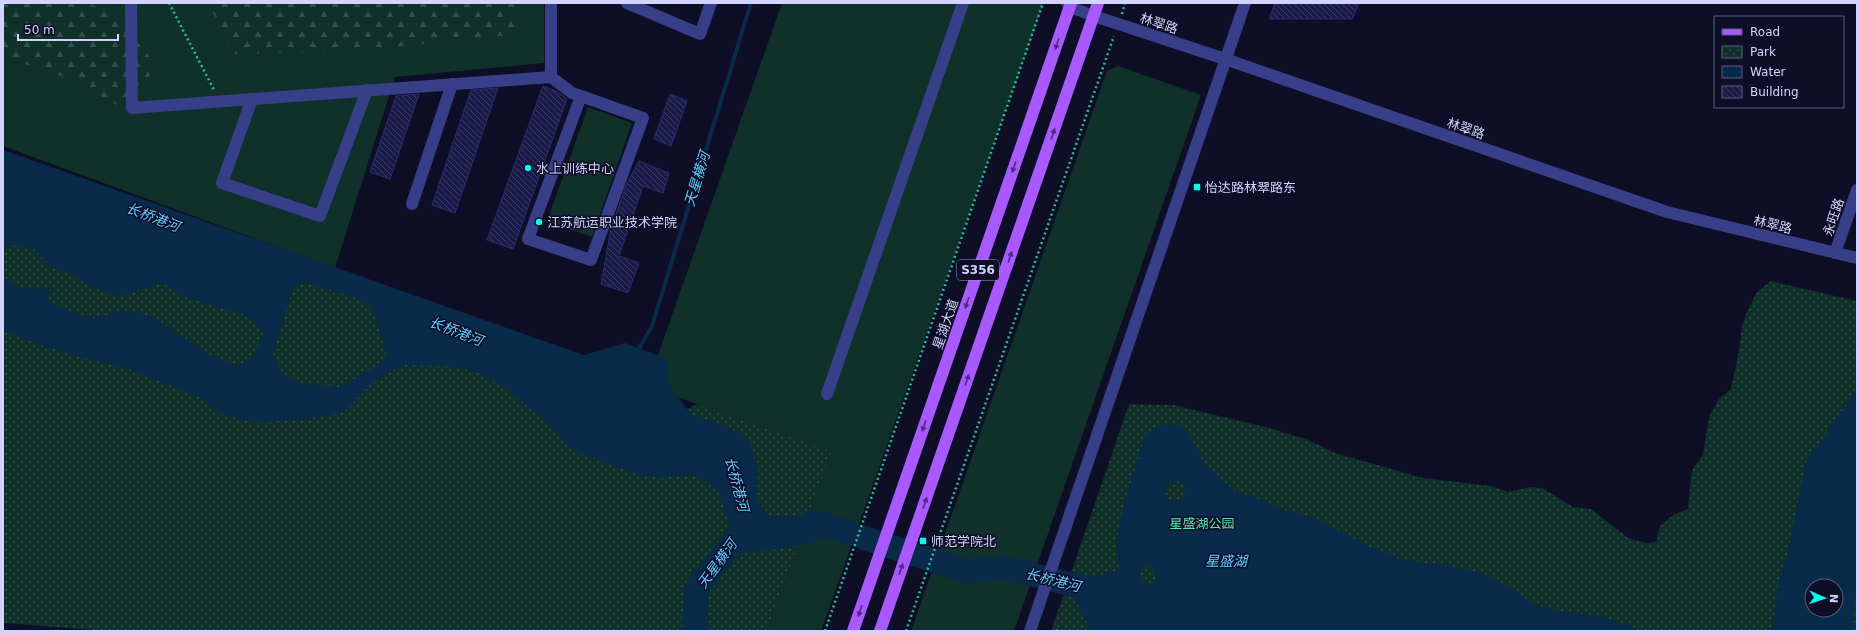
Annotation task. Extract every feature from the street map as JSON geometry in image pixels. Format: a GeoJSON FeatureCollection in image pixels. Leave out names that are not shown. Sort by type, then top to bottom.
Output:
{"type":"FeatureCollection","features":[{"type":"Feature","properties":{"kind":"main road","name":"S356"},"geometry":{"type":"LineString","coordinates":[[880,631],[1098,3]]}},
{"type":"Feature","properties":{"kind":"main road","name":"星湖大道"},"geometry":{"type":"LineString","coordinates":[[853,631],[1070,4]]}},
{"type":"Feature","properties":{"kind":"street"},"geometry":{"type":"LineString","coordinates":[[131,3],[132,108],[551,77],[572,93],[581,96],[643,118],[591,260],[528,239],[581,96]]}},
{"type":"Feature","properties":{"kind":"street"},"geometry":{"type":"LineString","coordinates":[[551,3],[551,77]]}},
{"type":"Feature","properties":{"kind":"street"},"geometry":{"type":"LineString","coordinates":[[627,3],[700,34],[711,3]]}},
{"type":"Feature","properties":{"kind":"street"},"geometry":{"type":"LineString","coordinates":[[827,394],[963,3]]}},
{"type":"Feature","properties":{"kind":"street"},"geometry":{"type":"LineString","coordinates":[[1031,629],[1245,3]]}},
{"type":"Feature","properties":{"kind":"street","name":"林翠路"},"geometry":{"type":"LineString","coordinates":[[1070,4],[1094,16],[1226,59],[1667,212],[1857,258]]}},
{"type":"Feature","properties":{"kind":"street"},"geometry":{"type":"LineString","coordinates":[[412,204],[452,84]]}},
{"type":"Feature","properties":{"kind":"street"},"geometry":{"type":"LineString","coordinates":[[252,99],[222,183],[320,216],[367,90]]}},
{"type":"Feature","properties":{"kind":"street","name":"永旺路"},"geometry":{"type":"LineString","coordinates":[[1835,253],[1857,190]]}},
{"type":"Feature","properties":{"kind":"path"},"geometry":{"type":"LineString","coordinates":[[169,3],[220,101]]}},
{"type":"Feature","properties":{"kind":"path"},"geometry":{"type":"LineString","coordinates":[[825,631],[1043,3]]}},
{"type":"Feature","properties":{"kind":"path"},"geometry":{"type":"LineString","coordinates":[[906,631],[1125,3]]}},
{"type":"Feature","properties":{"kind":"green space"},"geometry":{"type":"Polygon","coordinates":[[[3,3],[544,3],[544,63],[395,77],[335,268],[3,146],[3,3]]]}},
{"type":"Feature","properties":{"kind":"green space"},"geometry":{"type":"Polygon","coordinates":[[[3,3],[89,3],[136,27],[155,71],[117,105],[71,79],[3,57],[3,3]]]}},
{"type":"Feature","properties":{"kind":"green space"},"geometry":{"type":"Polygon","coordinates":[[[209,3],[519,3],[513,35],[340,52],[231,54],[209,3]]]}},
{"type":"Feature","properties":{"kind":"green space"},"geometry":{"type":"Polygon","coordinates":[[[782,3],[1044,3],[821,631],[767,631],[830,452],[647,386],[782,3]]]}},
{"type":"Feature","properties":{"kind":"green space"},"geometry":{"type":"Polygon","coordinates":[[[1118,66],[1201,95],[1014,631],[911,631],[1107,71],[1118,66]]]}},
{"type":"Feature","properties":{"kind":"green space"},"geometry":{"type":"Polygon","coordinates":[[[588,107],[632,123],[592,237],[547,221],[588,107]]]}},
{"type":"Feature","properties":{"kind":"green space"},"geometry":{"type":"Polygon","coordinates":[[[3,161],[328,282],[645,432],[697,404],[831,452],[767,631],[108,631],[3,623],[3,161]]]}},
{"type":"Feature","properties":{"kind":"green space","name":"星盛湖公园"},"geometry":{"type":"Polygon","coordinates":[[[1771,281],[1857,301],[1857,631],[1051,631],[1129,404],[1174,405],[1273,429],[1308,440],[1335,453],[1423,478],[1491,486],[1508,492],[1529,487],[1542,488],[1573,507],[1591,509],[1628,538],[1646,543],[1656,542],[1660,526],[1673,515],[1688,509],[1692,470],[1703,455],[1709,417],[1719,399],[1731,389],[1739,351],[1742,326],[1757,292],[1771,281]]]}},
{"type":"Feature","properties":{"kind":"water"},"geometry":{"type":"Polygon","coordinates":[[[3,150],[584,355],[625,343],[667,359],[667,383],[692,415],[731,428],[749,441],[758,470],[757,500],[771,517],[818,515],[849,526],[837,533],[798,546],[742,553],[731,530],[719,491],[695,475],[658,478],[630,472],[572,450],[546,422],[506,388],[476,372],[451,366],[402,365],[372,383],[344,412],[306,419],[255,423],[222,414],[197,396],[134,371],[39,345],[3,330],[3,277],[19,288],[51,289],[45,300],[68,311],[94,318],[124,310],[151,316],[212,356],[236,366],[253,358],[264,332],[243,314],[187,298],[162,283],[118,297],[87,285],[73,274],[51,268],[33,248],[11,245],[3,248],[3,150]],[[303,282],[293,288],[273,355],[282,374],[302,384],[339,387],[370,370],[387,357],[373,309],[360,299],[303,282]]]}},
{"type":"Feature","properties":{"kind":"water"},"geometry":{"type":"Polygon","coordinates":[[[1857,390],[1857,551],[1853,631],[1772,631],[1779,582],[1788,552],[1806,462],[1857,390]]]}},
{"type":"Feature","properties":{"kind":"water","name":"星盛湖"},"geometry":{"type":"Polygon","coordinates":[[[1172,424],[1185,427],[1204,464],[1236,492],[1257,498],[1278,508],[1316,519],[1370,547],[1402,560],[1442,565],[1482,573],[1508,587],[1534,604],[1567,613],[1598,615],[1627,625],[1639,631],[1091,631],[1078,605],[1068,590],[1072,577],[1097,576],[1120,569],[1117,555],[1118,538],[1125,501],[1146,433],[1159,426],[1172,424]],[[1178,481],[1168,483],[1165,491],[1166,498],[1177,502],[1183,500],[1186,492],[1183,484],[1178,481]],[[1148,566],[1141,569],[1140,574],[1141,580],[1147,585],[1154,582],[1156,577],[1153,567],[1148,566]]]}},
{"type":"Feature","properties":{"kind":"building"},"geometry":{"type":"Polygon","coordinates":[[[1275,3],[1359,3],[1352,19],[1269,19],[1275,3]]]}},
{"type":"Feature","properties":{"kind":"building","name":"水上训练中心"},"geometry":{"type":"Polygon","coordinates":[[[543,86],[558,92],[567,99],[513,249],[487,240],[543,86]]]}},
{"type":"Feature","properties":{"kind":"building"},"geometry":{"type":"Polygon","coordinates":[[[498,88],[455,213],[432,205],[471,90],[498,88]]]}},
{"type":"Feature","properties":{"kind":"building"},"geometry":{"type":"Polygon","coordinates":[[[419,94],[390,179],[370,172],[396,96],[419,94]]]}},
{"type":"Feature","properties":{"kind":"building"},"geometry":{"type":"Polygon","coordinates":[[[670,94],[687,101],[671,146],[654,139],[670,94]]]}},
{"type":"Feature","properties":{"kind":"building"},"geometry":{"type":"Polygon","coordinates":[[[639,161],[669,173],[663,193],[643,186],[619,256],[639,263],[628,293],[601,284],[611,228],[627,183],[639,161]]]}},
{"type":"Feature","properties":{"kind":"waterway","name":"天星横河"},"geometry":{"type":"LineString","coordinates":[[637,352],[652,326],[751,3]]}},
{"type":"Feature","properties":{"kind":"waterway","name":"长桥港河"},"geometry":{"type":"LineString","coordinates":[[811,522],[816,522],[851,533]]}},
{"type":"Feature","properties":{"kind":"waterway","name":"天星横河"},"geometry":{"type":"LineString","coordinates":[[696,631],[694,622],[697,588],[747,524]]}},
{"type":"Feature","properties":{"kind":"waterway","name":"长桥港河"},"geometry":{"type":"LineString","coordinates":[[864,538],[966,571],[1005,568],[1102,592]]}},
{"type":"Feature","properties":{"kind":"place","name":"水上训练中心"},"geometry":{"type":"Point","coordinates":[528,168]}},
{"type":"Feature","properties":{"kind":"place","name":"怡达路林翠路东"},"geometry":{"type":"Point","coordinates":[1197,187]}},
{"type":"Feature","properties":{"kind":"place","name":"江苏航运职业技术学院"},"geometry":{"type":"Point","coordinates":[539,222]}},
{"type":"Feature","properties":{"kind":"place","name":"师范学院北"},"geometry":{"type":"Point","coordinates":[923,541]}}]}
